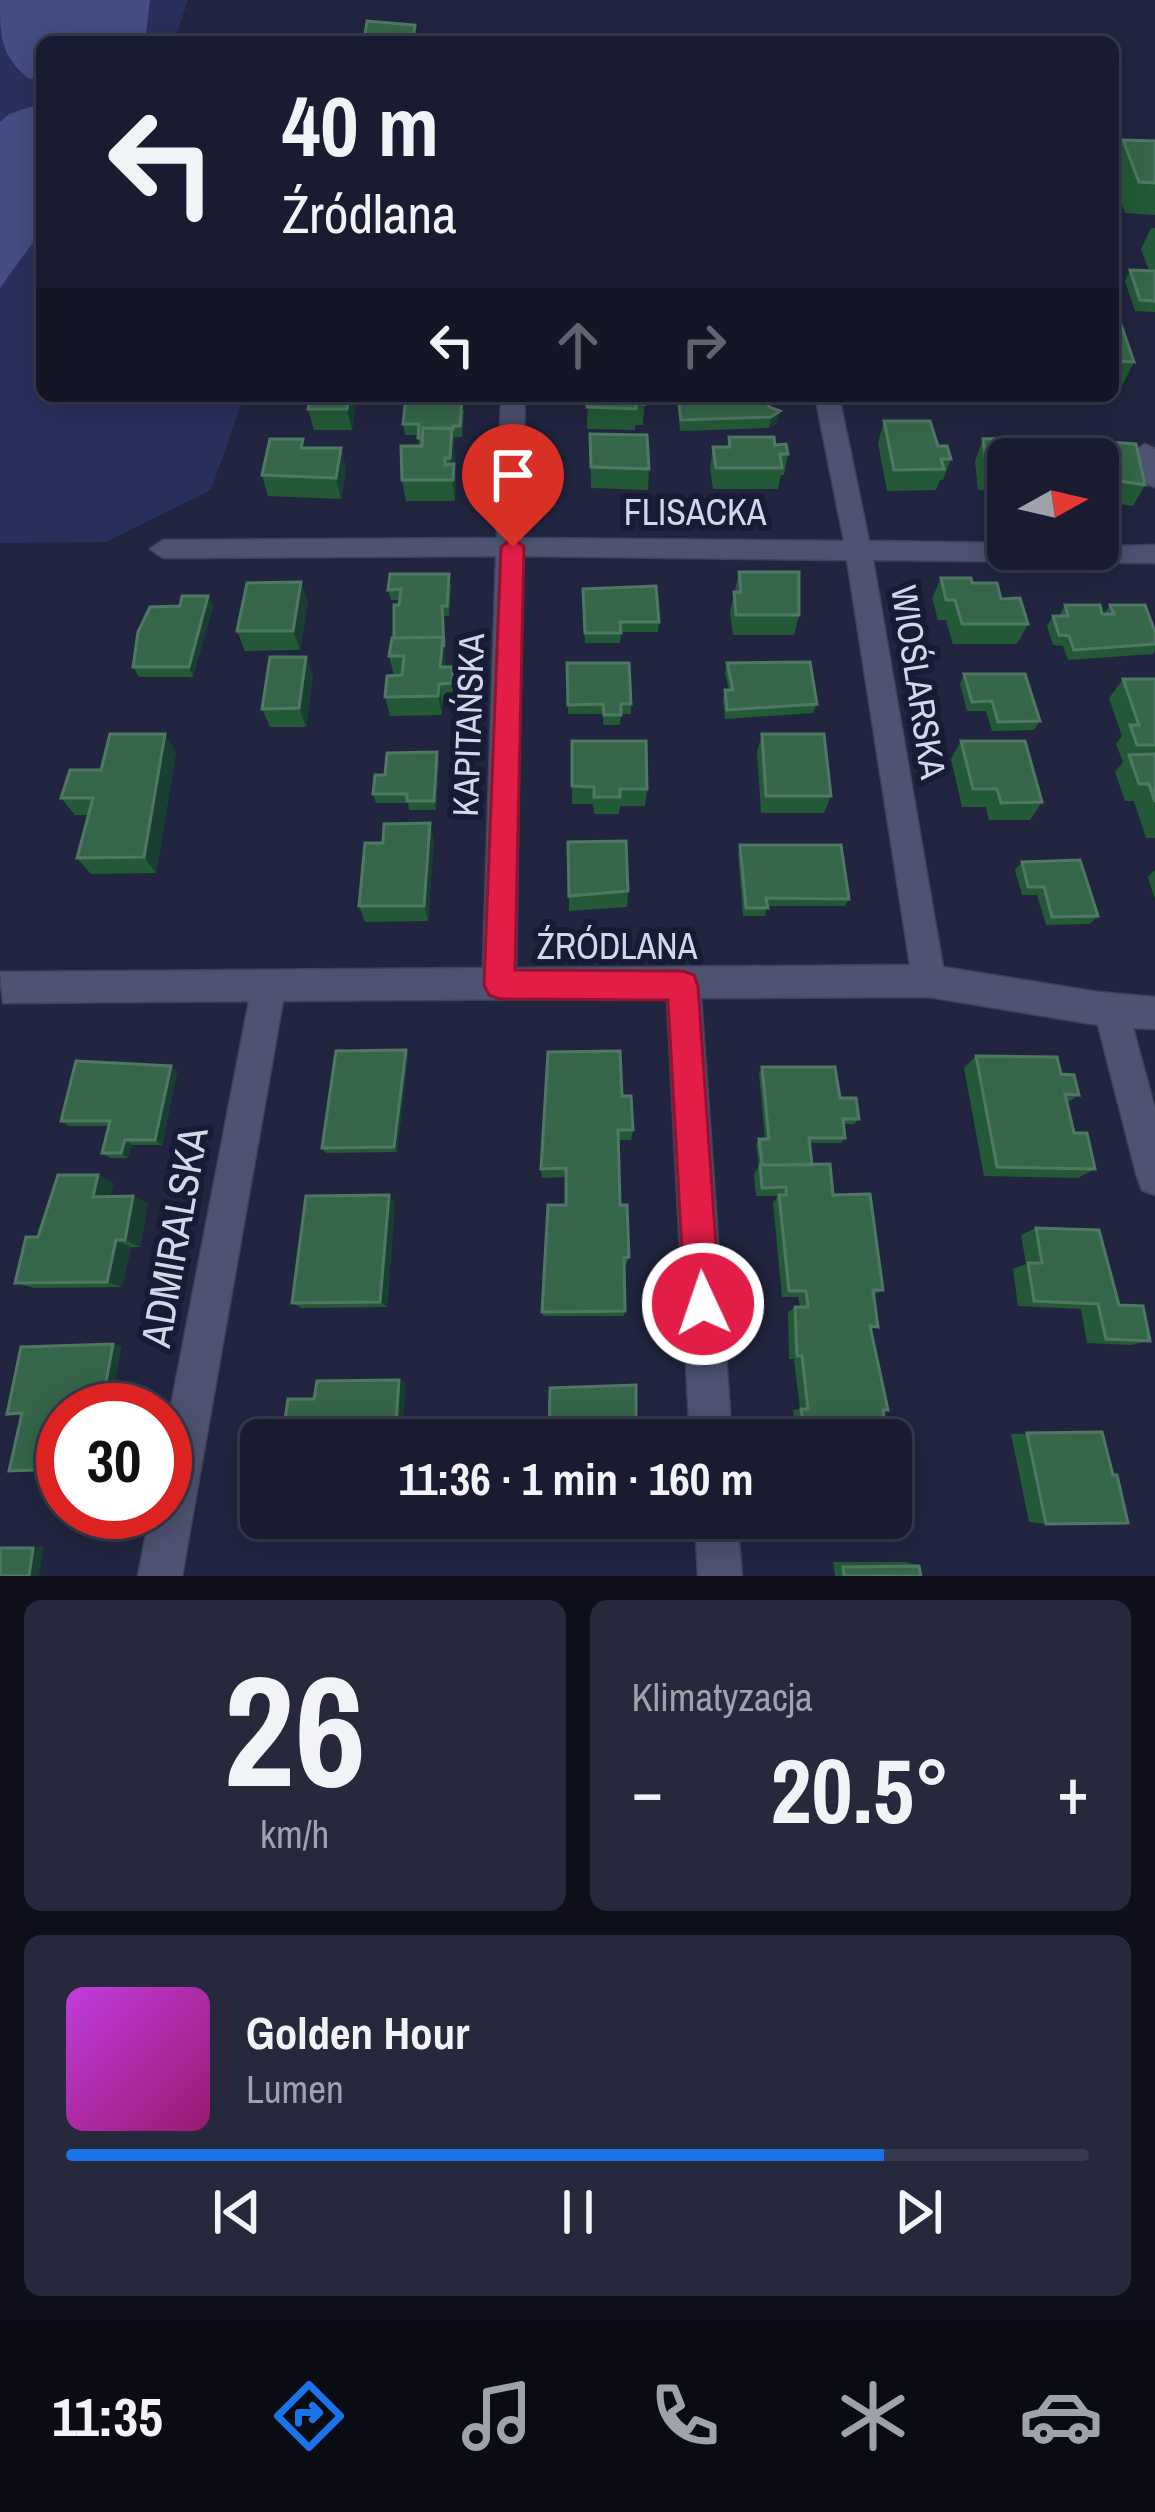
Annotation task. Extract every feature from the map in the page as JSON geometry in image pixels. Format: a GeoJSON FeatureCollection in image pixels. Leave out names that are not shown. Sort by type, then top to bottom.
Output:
{"type":"FeatureCollection","features":[{"type":"Feature","properties":{"kind":"street"},"geometry":{"type":"LineString","coordinates":[[1119,155],[1155,157]]}},
{"type":"Feature","properties":{"kind":"street","name":"KAPITAŃSKA"},"geometry":{"type":"LineString","coordinates":[[500,985],[513,402]]}},
{"type":"Feature","properties":{"kind":"street","name":"WIOŚLARSKA"},"geometry":{"type":"LineString","coordinates":[[828,402],[858,549],[929,981]]}},
{"type":"Feature","properties":{"kind":"street"},"geometry":{"type":"LineString","coordinates":[[1144,452],[1155,478]]}},
{"type":"Feature","properties":{"kind":"street","name":"FLISACKA"},"geometry":{"type":"LineString","coordinates":[[163,549],[513,547],[1155,554]]}},
{"type":"Feature","properties":{"kind":"street","name":"ŹRÓDLANA"},"geometry":{"type":"LineString","coordinates":[[3,987],[929,981],[994,988],[1112,1012],[1155,1013]]}},
{"type":"Feature","properties":{"kind":"street"},"geometry":{"type":"LineString","coordinates":[[683,986],[710,1419]]}},
{"type":"Feature","properties":{"kind":"street","name":"ADMIRALSKA"},"geometry":{"type":"LineString","coordinates":[[160,1576],[269,987]]}},
{"type":"Feature","properties":{"kind":"street"},"geometry":{"type":"LineString","coordinates":[[1112,1012],[1155,1177]]}},
{"type":"Feature","properties":{"kind":"street"},"geometry":{"type":"LineString","coordinates":[[717,1539],[720,1576]]}},
{"type":"Feature","properties":{"kind":"shaded area"},"geometry":{"type":"Polygon","coordinates":[[[0,0],[188,0],[176,36],[36,36],[36,402],[242,402],[211,490],[106,542],[0,543],[0,0]]]}},
{"type":"Feature","properties":{"kind":"shaded area"},"geometry":{"type":"Polygon","coordinates":[[[0,0],[150,0],[146,36],[36,36],[36,78],[29,79],[12,62],[0,24],[0,0]]]}},
{"type":"Feature","properties":{"kind":"shaded area"},"geometry":{"type":"Polygon","coordinates":[[[36,105],[36,238],[0,288],[0,122],[36,105]]]}},
{"type":"Feature","properties":{"kind":"building"},"geometry":{"type":"Polygon","coordinates":[[[367,21],[415,25],[414,36],[365,36],[367,21]]]}},
{"type":"Feature","properties":{"kind":"building"},"geometry":{"type":"Polygon","coordinates":[[[1123,140],[1155,141],[1155,183],[1139,182],[1123,140]]]}},
{"type":"Feature","properties":{"kind":"building"},"geometry":{"type":"Polygon","coordinates":[[[1130,270],[1155,271],[1155,301],[1140,300],[1130,270]]]}},
{"type":"Feature","properties":{"kind":"building"},"geometry":{"type":"Polygon","coordinates":[[[1119,319],[1134,362],[1119,361],[1119,319]]]}},
{"type":"Feature","properties":{"kind":"building"},"geometry":{"type":"Polygon","coordinates":[[[310,402],[348,402],[347,409],[308,409],[310,402]]]}},
{"type":"Feature","properties":{"kind":"building"},"geometry":{"type":"Polygon","coordinates":[[[405,402],[462,402],[460,426],[453,429],[423,428],[418,438],[419,424],[403,424],[405,402]]]}},
{"type":"Feature","properties":{"kind":"building"},"geometry":{"type":"Polygon","coordinates":[[[587,402],[645,402],[636,403],[636,409],[587,407],[587,402]]]}},
{"type":"Feature","properties":{"kind":"building"},"geometry":{"type":"Polygon","coordinates":[[[679,402],[768,402],[780,411],[771,417],[681,420],[679,402]]]}},
{"type":"Feature","properties":{"kind":"building"},"geometry":{"type":"Polygon","coordinates":[[[884,421],[930,421],[938,446],[947,446],[951,459],[941,459],[944,469],[894,470],[884,421]]]}},
{"type":"Feature","properties":{"kind":"building"},"geometry":{"type":"Polygon","coordinates":[[[423,428],[452,428],[450,458],[445,458],[445,465],[454,464],[453,480],[402,480],[401,446],[422,446],[423,428]]]}},
{"type":"Feature","properties":{"kind":"building"},"geometry":{"type":"Polygon","coordinates":[[[590,434],[647,435],[649,469],[591,467],[590,434]]]}},
{"type":"Feature","properties":{"kind":"building"},"geometry":{"type":"Polygon","coordinates":[[[729,437],[774,437],[775,445],[786,444],[788,454],[780,454],[782,468],[716,468],[713,447],[730,447],[729,437]]]}},
{"type":"Feature","properties":{"kind":"building"},"geometry":{"type":"Polygon","coordinates":[[[270,439],[303,439],[301,448],[341,448],[336,478],[262,475],[270,439]]]}},
{"type":"Feature","properties":{"kind":"building"},"geometry":{"type":"Polygon","coordinates":[[[1119,443],[1136,444],[1145,485],[1119,481],[1119,443]]]}},
{"type":"Feature","properties":{"kind":"building"},"geometry":{"type":"Polygon","coordinates":[[[739,572],[799,572],[799,615],[736,615],[739,572]]]}},
{"type":"Feature","properties":{"kind":"building"},"geometry":{"type":"Polygon","coordinates":[[[390,574],[449,574],[447,606],[442,606],[444,647],[443,637],[394,638],[394,605],[399,605],[401,589],[388,590],[390,574]]]}},
{"type":"Feature","properties":{"kind":"building"},"geometry":{"type":"Polygon","coordinates":[[[941,578],[997,583],[1001,599],[1020,598],[1028,624],[962,624],[955,600],[946,600],[941,578]]]}},
{"type":"Feature","properties":{"kind":"building"},"geometry":{"type":"Polygon","coordinates":[[[301,582],[293,631],[237,631],[247,583],[301,582]]]}},
{"type":"Feature","properties":{"kind":"building"},"geometry":{"type":"Polygon","coordinates":[[[656,586],[659,622],[620,622],[621,633],[585,633],[583,589],[656,586]]]}},
{"type":"Feature","properties":{"kind":"building"},"geometry":{"type":"Polygon","coordinates":[[[182,596],[208,596],[189,667],[133,667],[138,632],[150,607],[180,606],[182,596]]]}},
{"type":"Feature","properties":{"kind":"building"},"geometry":{"type":"Polygon","coordinates":[[[1065,605],[1100,605],[1102,614],[1114,614],[1110,605],[1145,605],[1155,644],[1074,650],[1069,636],[1059,635],[1053,616],[1068,616],[1065,605]]]}},
{"type":"Feature","properties":{"kind":"building"},"geometry":{"type":"Polygon","coordinates":[[[443,637],[440,667],[453,667],[452,683],[439,684],[438,696],[385,697],[387,676],[402,675],[404,656],[389,656],[392,638],[443,637]]]}},
{"type":"Feature","properties":{"kind":"building"},"geometry":{"type":"Polygon","coordinates":[[[270,657],[306,657],[299,708],[262,709],[270,657]]]}},
{"type":"Feature","properties":{"kind":"building"},"geometry":{"type":"Polygon","coordinates":[[[810,662],[817,704],[727,710],[725,690],[733,690],[727,663],[810,662]]]}},
{"type":"Feature","properties":{"kind":"building"},"geometry":{"type":"Polygon","coordinates":[[[567,663],[629,663],[631,704],[621,704],[621,715],[604,715],[603,704],[568,705],[567,663]]]}},
{"type":"Feature","properties":{"kind":"building"},"geometry":{"type":"Polygon","coordinates":[[[964,674],[1025,674],[1040,721],[998,722],[992,701],[972,702],[964,674]]]}},
{"type":"Feature","properties":{"kind":"building"},"geometry":{"type":"Polygon","coordinates":[[[1123,679],[1155,679],[1155,745],[1137,745],[1130,725],[1139,725],[1123,679]]]}},
{"type":"Feature","properties":{"kind":"building"},"geometry":{"type":"Polygon","coordinates":[[[110,734],[165,734],[144,857],[77,858],[93,798],[61,798],[70,770],[101,770],[110,734]]]}},
{"type":"Feature","properties":{"kind":"building"},"geometry":{"type":"Polygon","coordinates":[[[762,734],[824,734],[831,796],[766,796],[762,734]]]}},
{"type":"Feature","properties":{"kind":"building"},"geometry":{"type":"Polygon","coordinates":[[[572,741],[646,741],[647,789],[620,789],[620,797],[594,797],[594,787],[572,786],[572,741]]]}},
{"type":"Feature","properties":{"kind":"building"},"geometry":{"type":"Polygon","coordinates":[[[961,741],[1025,741],[1042,802],[1001,803],[997,789],[973,789],[961,741]]]}},
{"type":"Feature","properties":{"kind":"building"},"geometry":{"type":"Polygon","coordinates":[[[437,752],[434,801],[407,801],[407,794],[373,794],[375,775],[385,775],[387,753],[437,752]]]}},
{"type":"Feature","properties":{"kind":"building"},"geometry":{"type":"Polygon","coordinates":[[[1155,754],[1155,802],[1149,784],[1139,784],[1129,755],[1155,754]]]}},
{"type":"Feature","properties":{"kind":"building"},"geometry":{"type":"Polygon","coordinates":[[[430,823],[424,906],[359,906],[365,843],[383,843],[384,824],[430,823]]]}},
{"type":"Feature","properties":{"kind":"building"},"geometry":{"type":"Polygon","coordinates":[[[626,841],[628,891],[569,896],[568,842],[626,841]]]}},
{"type":"Feature","properties":{"kind":"building"},"geometry":{"type":"Polygon","coordinates":[[[740,845],[841,845],[849,899],[766,898],[768,908],[746,908],[740,845]]]}},
{"type":"Feature","properties":{"kind":"building"},"geometry":{"type":"Polygon","coordinates":[[[1080,860],[1098,916],[1052,917],[1044,887],[1028,887],[1022,862],[1080,860]]]}},
{"type":"Feature","properties":{"kind":"building"},"geometry":{"type":"Polygon","coordinates":[[[406,1050],[394,1147],[322,1148],[336,1051],[406,1050]]]}},
{"type":"Feature","properties":{"kind":"building"},"geometry":{"type":"Polygon","coordinates":[[[620,1051],[622,1096],[631,1096],[633,1130],[618,1130],[620,1205],[627,1205],[625,1311],[542,1312],[548,1205],[566,1205],[566,1168],[541,1169],[548,1052],[620,1051]]]}},
{"type":"Feature","properties":{"kind":"building"},"geometry":{"type":"Polygon","coordinates":[[[976,1056],[1057,1057],[1061,1074],[1074,1075],[1079,1095],[1065,1094],[1074,1133],[1087,1133],[1095,1169],[997,1167],[976,1056]]]}},
{"type":"Feature","properties":{"kind":"building"},"geometry":{"type":"Polygon","coordinates":[[[76,1061],[171,1066],[155,1140],[125,1140],[121,1153],[102,1153],[110,1121],[61,1121],[76,1061]]]}},
{"type":"Feature","properties":{"kind":"building"},"geometry":{"type":"Polygon","coordinates":[[[762,1067],[835,1067],[840,1098],[856,1098],[859,1119],[843,1119],[845,1138],[809,1138],[812,1165],[762,1165],[759,1139],[769,1139],[762,1067]]]}},
{"type":"Feature","properties":{"kind":"building"},"geometry":{"type":"Polygon","coordinates":[[[830,1164],[833,1195],[870,1194],[883,1290],[873,1290],[878,1327],[870,1326],[888,1410],[883,1410],[884,1419],[802,1419],[801,1409],[808,1409],[802,1356],[797,1356],[795,1307],[808,1307],[806,1291],[789,1291],[779,1195],[786,1195],[786,1187],[762,1188],[760,1165],[830,1164]]]}},
{"type":"Feature","properties":{"kind":"building"},"geometry":{"type":"Polygon","coordinates":[[[58,1175],[98,1175],[93,1197],[133,1196],[125,1240],[116,1240],[107,1282],[15,1283],[26,1237],[38,1237],[58,1175]]]}},
{"type":"Feature","properties":{"kind":"building"},"geometry":{"type":"Polygon","coordinates":[[[389,1195],[380,1302],[292,1303],[306,1196],[389,1195]]]}},
{"type":"Feature","properties":{"kind":"building"},"geometry":{"type":"Polygon","coordinates":[[[1036,1228],[1099,1230],[1119,1305],[1143,1306],[1150,1341],[1106,1339],[1098,1304],[1034,1301],[1028,1263],[1042,1263],[1036,1228]]]}},
{"type":"Feature","properties":{"kind":"building"},"geometry":{"type":"Polygon","coordinates":[[[113,1344],[106,1383],[36,1383],[36,1470],[9,1471],[22,1413],[7,1414],[21,1347],[113,1344]]]}},
{"type":"Feature","properties":{"kind":"building"},"geometry":{"type":"Polygon","coordinates":[[[399,1380],[396,1419],[285,1419],[288,1399],[314,1399],[317,1381],[399,1380]]]}},
{"type":"Feature","properties":{"kind":"building"},"geometry":{"type":"Polygon","coordinates":[[[636,1385],[636,1419],[549,1419],[550,1388],[636,1385]]]}},
{"type":"Feature","properties":{"kind":"building"},"geometry":{"type":"Polygon","coordinates":[[[1102,1432],[1128,1523],[1046,1524],[1027,1433],[1102,1432]]]}},
{"type":"Feature","properties":{"kind":"building"},"geometry":{"type":"Polygon","coordinates":[[[0,1548],[33,1548],[29,1576],[0,1576],[0,1548]]]}},
{"type":"Feature","properties":{"kind":"building"},"geometry":{"type":"Polygon","coordinates":[[[919,1566],[921,1576],[844,1576],[843,1567],[919,1566]]]}},
{"type":"Feature","properties":{"kind":"route"},"geometry":{"type":"LineString","coordinates":[[513,547],[500,985],[683,986],[703,1304]]}}]}
